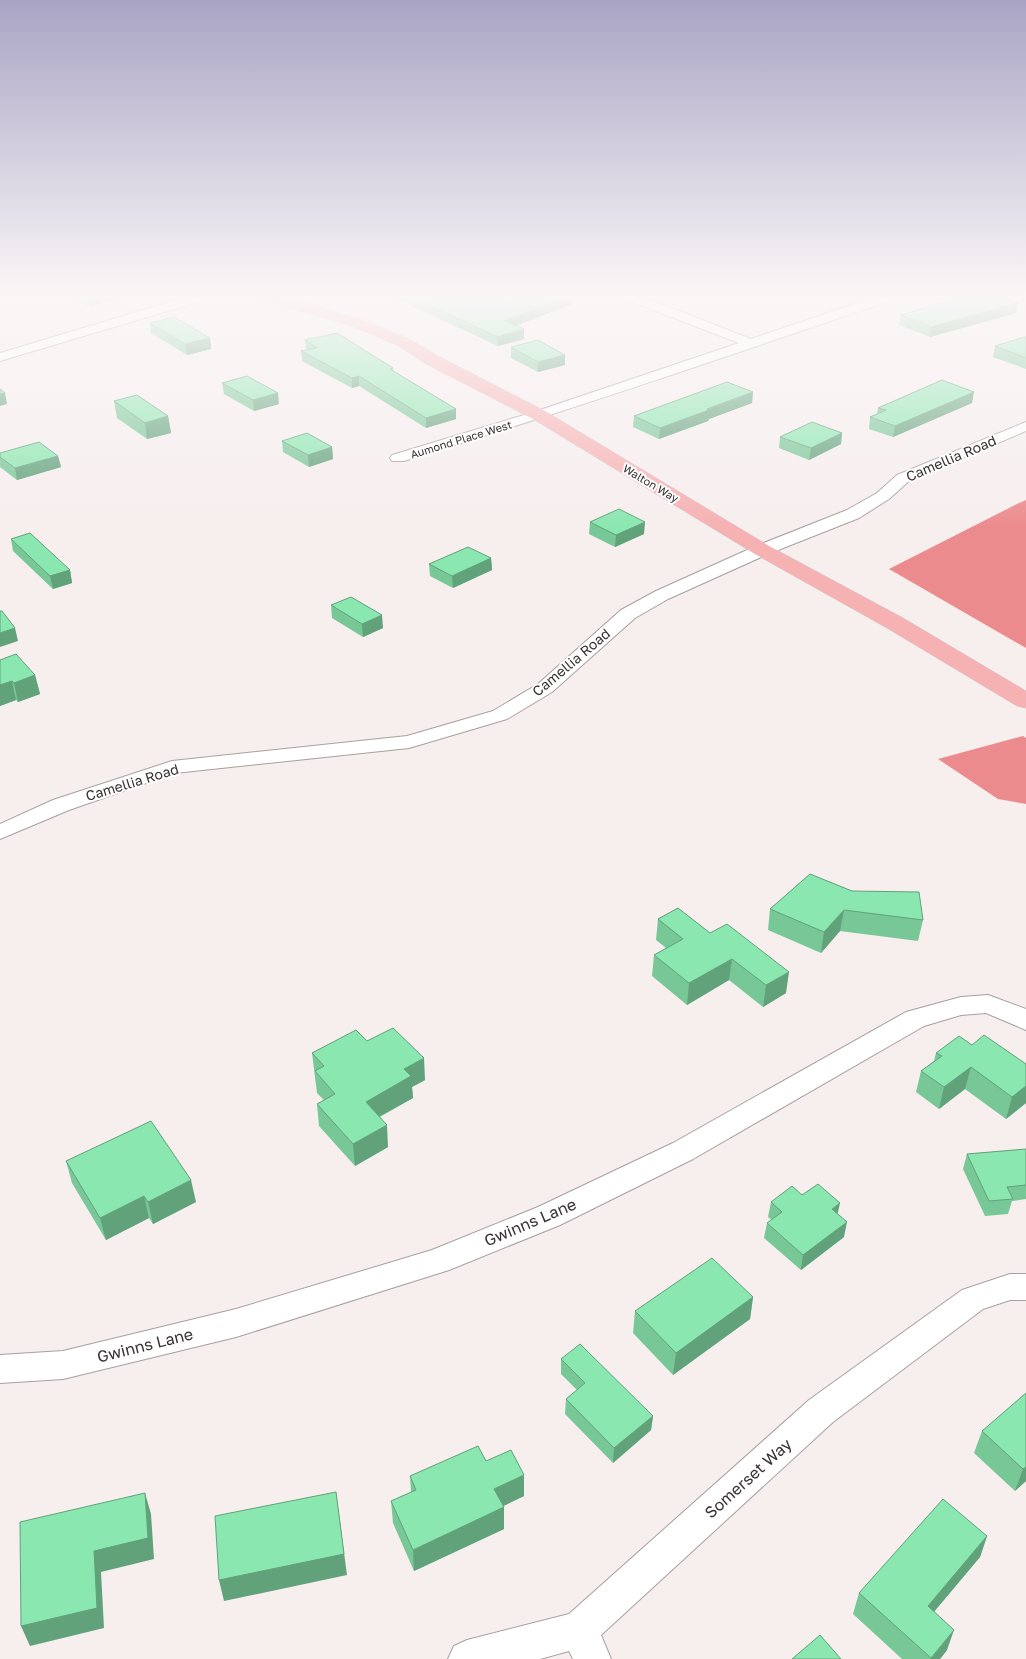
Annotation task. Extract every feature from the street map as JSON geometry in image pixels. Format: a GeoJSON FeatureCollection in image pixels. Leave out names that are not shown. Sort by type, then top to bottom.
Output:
{"type":"FeatureCollection","features":[{"type":"Feature","properties":{"kind":"main road","name":"Walton Way"},"geometry":{"type":"LineString","coordinates":[[459,372],[539,415],[762,550],[895,623],[1026,701]]}},
{"type":"Feature","properties":{"kind":"street","name":"Aumond Place West"},"geometry":{"type":"LineString","coordinates":[[398,458],[539,415],[667,372]]}},
{"type":"Feature","properties":{"kind":"street","name":"Camellia Road"},"geometry":{"type":"LineString","coordinates":[[0,832],[61,805],[172,767],[409,742],[500,715],[545,688],[628,614],[662,595],[762,550],[854,514],[883,496],[903,478],[1026,426]]}},
{"type":"Feature","properties":{"kind":"street"},"geometry":{"type":"LineString","coordinates":[[0,818],[61,805]]}},
{"type":"Feature","properties":{"kind":"street","name":"Gwinns Lane"},"geometry":{"type":"LineString","coordinates":[[0,1369],[64,1366],[217,1328],[438,1261],[549,1216],[682,1151],[915,1019],[961,1006],[988,1004],[1026,1021]]}},
{"type":"Feature","properties":{"kind":"street","name":"Somerset Way"},"geometry":{"type":"LineString","coordinates":[[467,1659],[586,1645],[821,1411],[974,1299],[1010,1287],[1026,1287]]}},
{"type":"Feature","properties":{"kind":"shaded area"},"geometry":{"type":"Polygon","coordinates":[[[1026,500],[1026,648],[889,569],[1017,504],[1026,500]]]}},
{"type":"Feature","properties":{"kind":"shaded area"},"geometry":{"type":"Polygon","coordinates":[[[1023,736],[1026,738],[1026,804],[998,799],[938,759],[1023,736]]]}},
{"type":"Feature","properties":{"kind":"building"},"geometry":{"type":"Polygon","coordinates":[[[341,372],[396,372],[456,409],[426,418],[359,376],[352,378],[341,372]]]}},
{"type":"Feature","properties":{"kind":"building"},"geometry":{"type":"Polygon","coordinates":[[[247,376],[278,393],[253,400],[222,383],[247,376]]]}},
{"type":"Feature","properties":{"kind":"building"},"geometry":{"type":"Polygon","coordinates":[[[942,380],[974,392],[895,426],[870,417],[886,410],[878,408],[942,380]]]}},
{"type":"Feature","properties":{"kind":"building"},"geometry":{"type":"Polygon","coordinates":[[[727,382],[753,392],[660,428],[634,416],[727,382]]]}},
{"type":"Feature","properties":{"kind":"building"},"geometry":{"type":"Polygon","coordinates":[[[137,395],[168,416],[145,423],[114,401],[137,395]]]}},
{"type":"Feature","properties":{"kind":"building"},"geometry":{"type":"Polygon","coordinates":[[[812,422],[842,433],[811,448],[780,437],[812,422]]]}},
{"type":"Feature","properties":{"kind":"building"},"geometry":{"type":"Polygon","coordinates":[[[307,433],[332,447],[308,455],[282,441],[307,433]]]}},
{"type":"Feature","properties":{"kind":"building"},"geometry":{"type":"Polygon","coordinates":[[[39,442],[58,456],[15,468],[0,457],[0,453],[39,442]]]}},
{"type":"Feature","properties":{"kind":"building"},"geometry":{"type":"Polygon","coordinates":[[[619,509],[645,522],[616,535],[590,522],[619,509]]]}},
{"type":"Feature","properties":{"kind":"building"},"geometry":{"type":"Polygon","coordinates":[[[30,533],[70,570],[50,576],[11,539],[30,533]]]}},
{"type":"Feature","properties":{"kind":"building"},"geometry":{"type":"Polygon","coordinates":[[[468,547],[491,558],[452,576],[429,564],[468,547]]]}},
{"type":"Feature","properties":{"kind":"building"},"geometry":{"type":"Polygon","coordinates":[[[351,597],[382,615],[362,624],[331,605],[351,597]]]}},
{"type":"Feature","properties":{"kind":"building"},"geometry":{"type":"Polygon","coordinates":[[[0,611],[2,611],[15,628],[0,633],[0,611]]]}},
{"type":"Feature","properties":{"kind":"building"},"geometry":{"type":"Polygon","coordinates":[[[16,654],[35,675],[14,683],[12,681],[0,685],[0,660],[16,654]]]}},
{"type":"Feature","properties":{"kind":"building"},"geometry":{"type":"Polygon","coordinates":[[[810,874],[852,891],[919,892],[923,920],[844,910],[824,932],[770,909],[810,874]]]}},
{"type":"Feature","properties":{"kind":"building"},"geometry":{"type":"Polygon","coordinates":[[[678,908],[710,933],[727,924],[789,972],[766,985],[732,959],[689,983],[654,955],[683,939],[658,919],[678,908]]]}},
{"type":"Feature","properties":{"kind":"building"},"geometry":{"type":"Polygon","coordinates":[[[393,1028],[424,1058],[404,1069],[411,1076],[366,1102],[387,1125],[353,1144],[317,1104],[335,1094],[315,1071],[324,1066],[312,1053],[356,1030],[367,1041],[393,1028]]]}},
{"type":"Feature","properties":{"kind":"building"},"geometry":{"type":"Polygon","coordinates":[[[984,1035],[1026,1064],[1026,1086],[1012,1097],[971,1067],[944,1087],[921,1071],[942,1056],[936,1053],[959,1036],[972,1045],[984,1035]]]}},
{"type":"Feature","properties":{"kind":"building"},"geometry":{"type":"Polygon","coordinates":[[[151,1121],[191,1180],[148,1202],[144,1196],[100,1218],[66,1161],[151,1121]]]}},
{"type":"Feature","properties":{"kind":"building"},"geometry":{"type":"Polygon","coordinates":[[[1026,1149],[1026,1185],[1007,1187],[1013,1199],[989,1201],[967,1154],[1026,1149]]]}},
{"type":"Feature","properties":{"kind":"building"},"geometry":{"type":"Polygon","coordinates":[[[818,1184],[840,1203],[832,1209],[847,1222],[803,1255],[767,1223],[782,1212],[771,1202],[792,1186],[802,1195],[818,1184]]]}},
{"type":"Feature","properties":{"kind":"building"},"geometry":{"type":"Polygon","coordinates":[[[712,1258],[753,1297],[676,1353],[635,1311],[712,1258]]]}},
{"type":"Feature","properties":{"kind":"building"},"geometry":{"type":"Polygon","coordinates":[[[580,1344],[653,1416],[614,1448],[566,1399],[585,1383],[561,1359],[580,1344]]]}},
{"type":"Feature","properties":{"kind":"building"},"geometry":{"type":"Polygon","coordinates":[[[1026,1393],[1026,1467],[1023,1469],[982,1431],[1026,1393]]]}},
{"type":"Feature","properties":{"kind":"building"},"geometry":{"type":"Polygon","coordinates":[[[478,1446],[486,1461],[511,1450],[524,1475],[494,1489],[504,1507],[413,1550],[391,1501],[416,1490],[410,1476],[478,1446]]]}},
{"type":"Feature","properties":{"kind":"building"},"geometry":{"type":"Polygon","coordinates":[[[336,1492],[344,1554],[219,1580],[215,1516],[336,1492]]]}},
{"type":"Feature","properties":{"kind":"building"},"geometry":{"type":"Polygon","coordinates":[[[145,1493],[148,1538],[94,1551],[97,1608],[21,1626],[20,1522],[145,1493]]]}},
{"type":"Feature","properties":{"kind":"building"},"geometry":{"type":"Polygon","coordinates":[[[943,1499],[987,1536],[928,1606],[954,1630],[931,1658],[859,1593],[943,1499]]]}},
{"type":"Feature","properties":{"kind":"building"},"geometry":{"type":"Polygon","coordinates":[[[820,1635],[841,1659],[792,1659],[820,1635]]]}}]}
